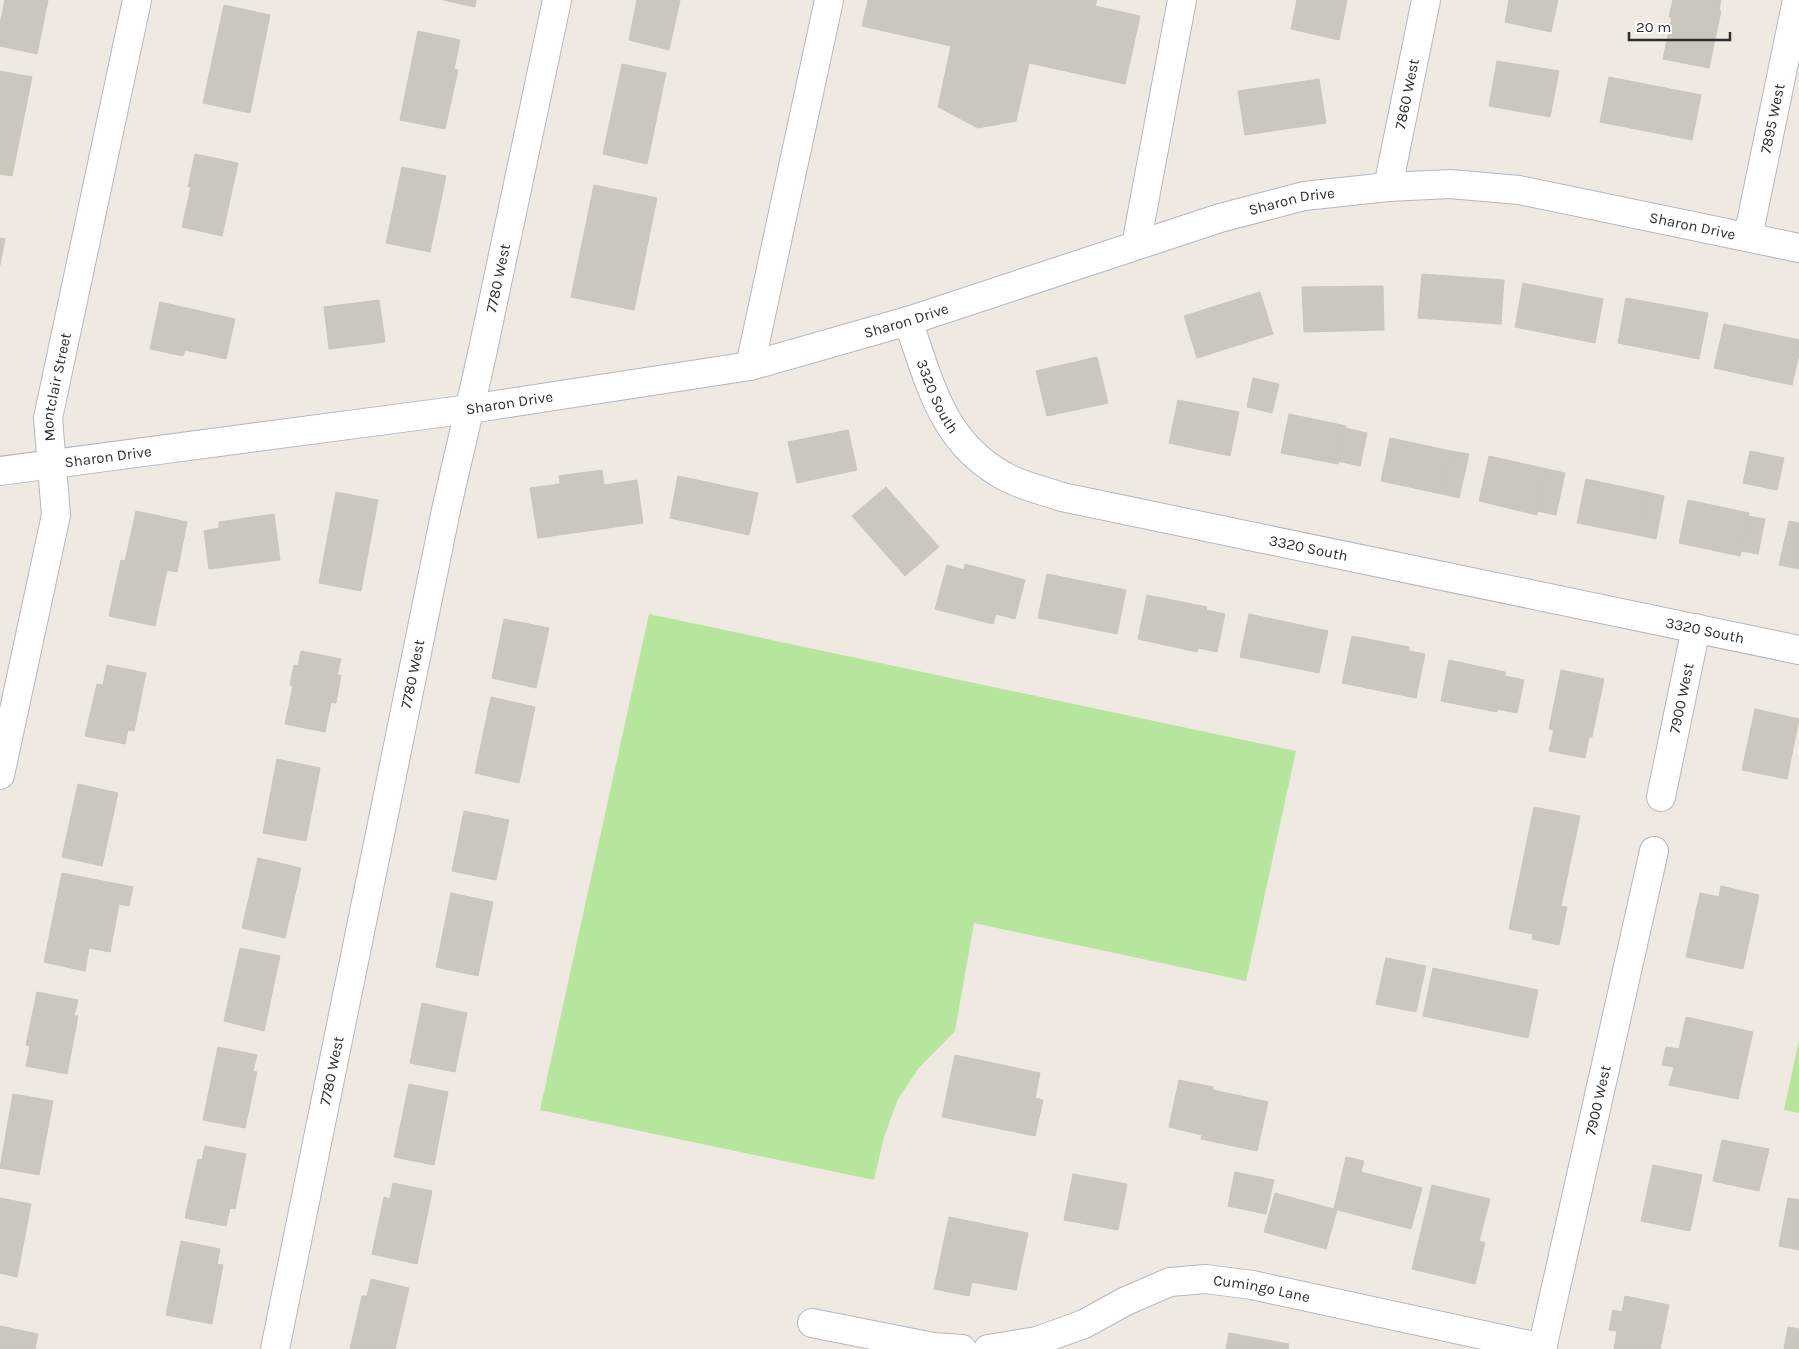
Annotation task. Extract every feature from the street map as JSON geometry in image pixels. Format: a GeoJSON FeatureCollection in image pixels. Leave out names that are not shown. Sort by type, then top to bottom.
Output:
{"type":"FeatureCollection","features":[{"type":"Feature","properties":{"kind":"street","name":"Montclair Street"},"geometry":{"type":"LineString","coordinates":[[0,775],[56,515],[48,418],[137,0]]}},
{"type":"Feature","properties":{"kind":"street","name":"7780 West"},"geometry":{"type":"LineString","coordinates":[[275,1349],[446,510],[470,409],[557,0]]}},
{"type":"Feature","properties":{"kind":"street"},"geometry":{"type":"LineString","coordinates":[[750,366],[829,0]]}},
{"type":"Feature","properties":{"kind":"street"},"geometry":{"type":"LineString","coordinates":[[1136,245],[1182,0]]}},
{"type":"Feature","properties":{"kind":"street","name":"7860 West"},"geometry":{"type":"LineString","coordinates":[[1388,187],[1426,0]]}},
{"type":"Feature","properties":{"kind":"street","name":"7895 West"},"geometry":{"type":"LineString","coordinates":[[1748,237],[1797,0]]}},
{"type":"Feature","properties":{"kind":"street","name":"Sharon Drive"},"geometry":{"type":"LineString","coordinates":[[0,471],[470,409],[750,366],[908,321],[1220,218],[1304,196],[1388,187],[1450,184],[1519,190],[1799,248]]}},
{"type":"Feature","properties":{"kind":"street","name":"3320 South"},"geometry":{"type":"LineString","coordinates":[[908,321],[945,418],[971,453],[1005,477],[1062,496],[1799,650]]}},
{"type":"Feature","properties":{"kind":"street","name":"7900 West"},"geometry":{"type":"LineString","coordinates":[[1662,798],[1696,628]]}},
{"type":"Feature","properties":{"kind":"street","name":"7900 West"},"geometry":{"type":"LineString","coordinates":[[1543,1348],[1654,851]]}},
{"type":"Feature","properties":{"kind":"street","name":"Cumingo Lane"},"geometry":{"type":"LineString","coordinates":[[988,1349],[1037,1341],[1084,1324],[1126,1301],[1170,1282],[1206,1278],[1252,1285],[1543,1348]]}},
{"type":"Feature","properties":{"kind":"street"},"geometry":{"type":"LineString","coordinates":[[812,1323],[933,1347],[962,1349]]}},
{"type":"Feature","properties":{"kind":"green space"},"geometry":{"type":"Polygon","coordinates":[[[649,614],[1296,751],[1246,981],[974,923],[955,1031],[918,1069],[898,1099],[884,1137],[874,1180],[540,1110],[649,614]]]}},
{"type":"Feature","properties":{"kind":"green space"},"geometry":{"type":"Polygon","coordinates":[[[1799,1040],[1799,1113],[1784,1110],[1799,1040]]]}},
{"type":"Feature","properties":{"kind":"building"},"geometry":{"type":"Polygon","coordinates":[[[5,0],[48,0],[37,54],[0,46],[0,24],[5,0]]]}},
{"type":"Feature","properties":{"kind":"building"},"geometry":{"type":"Polygon","coordinates":[[[443,0],[476,0],[475,7],[443,0]]]}},
{"type":"Feature","properties":{"kind":"building"},"geometry":{"type":"Polygon","coordinates":[[[637,0],[680,0],[669,50],[629,40],[637,0]]]}},
{"type":"Feature","properties":{"kind":"building"},"geometry":{"type":"Polygon","coordinates":[[[868,0],[1097,0],[1095,6],[1140,16],[1125,84],[1029,63],[1016,121],[978,128],[938,107],[951,46],[862,26],[868,0]]]}},
{"type":"Feature","properties":{"kind":"building"},"geometry":{"type":"Polygon","coordinates":[[[1297,0],[1347,0],[1339,40],[1291,29],[1297,0]]]}},
{"type":"Feature","properties":{"kind":"building"},"geometry":{"type":"Polygon","coordinates":[[[1509,0],[1558,0],[1551,32],[1505,22],[1509,0]]]}},
{"type":"Feature","properties":{"kind":"building"},"geometry":{"type":"Polygon","coordinates":[[[1673,0],[1721,0],[1719,10],[1721,11],[1709,68],[1663,59],[1672,17],[1669,17],[1673,0]]]}},
{"type":"Feature","properties":{"kind":"building"},"geometry":{"type":"Polygon","coordinates":[[[224,5],[270,15],[250,113],[203,103],[224,5]]]}},
{"type":"Feature","properties":{"kind":"building"},"geometry":{"type":"Polygon","coordinates":[[[418,31],[460,40],[454,69],[458,70],[445,129],[400,120],[418,31]]]}},
{"type":"Feature","properties":{"kind":"building"},"geometry":{"type":"Polygon","coordinates":[[[1497,61],[1559,71],[1550,117],[1489,106],[1497,61]]]}},
{"type":"Feature","properties":{"kind":"building"},"geometry":{"type":"Polygon","coordinates":[[[622,64],[666,73],[647,164],[603,154],[622,64]]]}},
{"type":"Feature","properties":{"kind":"building"},"geometry":{"type":"Polygon","coordinates":[[[0,71],[32,77],[12,176],[0,174],[0,71]]]}},
{"type":"Feature","properties":{"kind":"building"},"geometry":{"type":"Polygon","coordinates":[[[1609,77],[1701,95],[1692,140],[1600,122],[1609,77]]]}},
{"type":"Feature","properties":{"kind":"building"},"geometry":{"type":"Polygon","coordinates":[[[1319,79],[1326,123],[1245,135],[1238,91],[1319,79]]]}},
{"type":"Feature","properties":{"kind":"building"},"geometry":{"type":"Polygon","coordinates":[[[195,154],[238,163],[222,236],[182,227],[191,187],[188,187],[195,154]]]}},
{"type":"Feature","properties":{"kind":"building"},"geometry":{"type":"Polygon","coordinates":[[[402,167],[446,176],[430,252],[386,243],[402,167]]]}},
{"type":"Feature","properties":{"kind":"building"},"geometry":{"type":"Polygon","coordinates":[[[594,185],[657,198],[634,310],[571,297],[594,185]]]}},
{"type":"Feature","properties":{"kind":"building"},"geometry":{"type":"Polygon","coordinates":[[[0,238],[5,239],[0,265],[0,238]]]}},
{"type":"Feature","properties":{"kind":"building"},"geometry":{"type":"Polygon","coordinates":[[[1422,274],[1504,280],[1501,324],[1418,318],[1422,274]]]}},
{"type":"Feature","properties":{"kind":"building"},"geometry":{"type":"Polygon","coordinates":[[[1523,283],[1603,299],[1595,343],[1515,327],[1523,283]]]}},
{"type":"Feature","properties":{"kind":"building"},"geometry":{"type":"Polygon","coordinates":[[[1383,286],[1384,330],[1304,332],[1302,287],[1383,286]]]}},
{"type":"Feature","properties":{"kind":"building"},"geometry":{"type":"Polygon","coordinates":[[[1260,292],[1273,334],[1197,358],[1184,316],[1260,292]]]}},
{"type":"Feature","properties":{"kind":"building"},"geometry":{"type":"Polygon","coordinates":[[[1626,298],[1708,313],[1699,359],[1618,343],[1626,298]]]}},
{"type":"Feature","properties":{"kind":"building"},"geometry":{"type":"Polygon","coordinates":[[[379,300],[385,342],[329,349],[324,307],[379,300]]]}},
{"type":"Feature","properties":{"kind":"building"},"geometry":{"type":"Polygon","coordinates":[[[160,302],[235,319],[226,359],[185,350],[183,356],[150,349],[160,302]]]}},
{"type":"Feature","properties":{"kind":"building"},"geometry":{"type":"Polygon","coordinates":[[[1724,324],[1799,340],[1799,355],[1792,385],[1714,368],[1724,324]]]}},
{"type":"Feature","properties":{"kind":"building"},"geometry":{"type":"Polygon","coordinates":[[[1097,357],[1108,403],[1047,416],[1036,371],[1097,357]]]}},
{"type":"Feature","properties":{"kind":"building"},"geometry":{"type":"Polygon","coordinates":[[[1253,378],[1279,384],[1272,413],[1247,407],[1253,378]]]}},
{"type":"Feature","properties":{"kind":"building"},"geometry":{"type":"Polygon","coordinates":[[[1178,400],[1239,412],[1230,456],[1169,443],[1178,400]]]}},
{"type":"Feature","properties":{"kind":"building"},"geometry":{"type":"Polygon","coordinates":[[[1289,414],[1346,426],[1338,464],[1281,453],[1289,414]]]}},
{"type":"Feature","properties":{"kind":"building"},"geometry":{"type":"Polygon","coordinates":[[[1345,428],[1367,433],[1360,466],[1338,461],[1345,428]]]}},
{"type":"Feature","properties":{"kind":"building"},"geometry":{"type":"Polygon","coordinates":[[[848,430],[857,470],[797,483],[788,442],[848,430]]]}},
{"type":"Feature","properties":{"kind":"building"},"geometry":{"type":"Polygon","coordinates":[[[1390,438],[1451,451],[1442,494],[1381,481],[1390,438]]]}},
{"type":"Feature","properties":{"kind":"building"},"geometry":{"type":"Polygon","coordinates":[[[1451,451],[1469,454],[1459,498],[1442,494],[1451,451]]]}},
{"type":"Feature","properties":{"kind":"building"},"geometry":{"type":"Polygon","coordinates":[[[1750,451],[1784,458],[1777,490],[1743,483],[1750,451]]]}},
{"type":"Feature","properties":{"kind":"building"},"geometry":{"type":"Polygon","coordinates":[[[1489,456],[1547,469],[1537,515],[1479,501],[1489,456]]]}},
{"type":"Feature","properties":{"kind":"building"},"geometry":{"type":"Polygon","coordinates":[[[1547,469],[1565,473],[1556,515],[1537,511],[1547,469]]]}},
{"type":"Feature","properties":{"kind":"building"},"geometry":{"type":"Polygon","coordinates":[[[602,470],[604,485],[637,480],[643,523],[538,538],[530,488],[560,484],[559,476],[602,470]]]}},
{"type":"Feature","properties":{"kind":"building"},"geometry":{"type":"Polygon","coordinates":[[[678,476],[758,493],[749,535],[670,518],[678,476]]]}},
{"type":"Feature","properties":{"kind":"building"},"geometry":{"type":"Polygon","coordinates":[[[1586,479],[1647,492],[1638,535],[1577,523],[1586,479]]]}},
{"type":"Feature","properties":{"kind":"building"},"geometry":{"type":"Polygon","coordinates":[[[886,487],[939,547],[905,576],[852,516],[886,487]]]}},
{"type":"Feature","properties":{"kind":"building"},"geometry":{"type":"Polygon","coordinates":[[[336,492],[378,500],[361,591],[319,583],[336,492]]]}},
{"type":"Feature","properties":{"kind":"building"},"geometry":{"type":"Polygon","coordinates":[[[1647,492],[1664,496],[1656,539],[1638,535],[1647,492]]]}},
{"type":"Feature","properties":{"kind":"building"},"geometry":{"type":"Polygon","coordinates":[[[1688,500],[1749,513],[1740,556],[1679,543],[1688,500]]]}},
{"type":"Feature","properties":{"kind":"building"},"geometry":{"type":"Polygon","coordinates":[[[136,511],[187,522],[177,572],[167,570],[155,626],[109,616],[121,560],[125,561],[136,511]]]}},
{"type":"Feature","properties":{"kind":"building"},"geometry":{"type":"Polygon","coordinates":[[[274,514],[280,560],[209,569],[204,531],[219,528],[219,522],[274,514]]]}},
{"type":"Feature","properties":{"kind":"building"},"geometry":{"type":"Polygon","coordinates":[[[1748,516],[1765,519],[1758,554],[1741,551],[1748,516]]]}},
{"type":"Feature","properties":{"kind":"building"},"geometry":{"type":"Polygon","coordinates":[[[1789,521],[1799,523],[1799,569],[1779,565],[1789,521]]]}},
{"type":"Feature","properties":{"kind":"building"},"geometry":{"type":"Polygon","coordinates":[[[965,564],[1025,580],[1015,619],[996,614],[993,624],[935,609],[947,565],[964,570],[965,564]]]}},
{"type":"Feature","properties":{"kind":"building"},"geometry":{"type":"Polygon","coordinates":[[[1047,574],[1126,590],[1117,634],[1038,618],[1047,574]]]}},
{"type":"Feature","properties":{"kind":"building"},"geometry":{"type":"Polygon","coordinates":[[[1147,595],[1207,607],[1206,610],[1225,614],[1217,652],[1198,648],[1197,652],[1138,639],[1147,595]]]}},
{"type":"Feature","properties":{"kind":"building"},"geometry":{"type":"Polygon","coordinates":[[[1249,614],[1328,631],[1319,673],[1240,657],[1249,614]]]}},
{"type":"Feature","properties":{"kind":"building"},"geometry":{"type":"Polygon","coordinates":[[[504,619],[549,628],[536,688],[492,678],[504,619]]]}},
{"type":"Feature","properties":{"kind":"building"},"geometry":{"type":"Polygon","coordinates":[[[1352,636],[1409,647],[1409,651],[1425,654],[1416,698],[1342,683],[1352,636]]]}},
{"type":"Feature","properties":{"kind":"building"},"geometry":{"type":"Polygon","coordinates":[[[301,651],[341,659],[337,675],[341,675],[336,703],[331,702],[325,732],[285,724],[293,686],[290,685],[294,665],[298,666],[301,651]]]}},
{"type":"Feature","properties":{"kind":"building"},"geometry":{"type":"Polygon","coordinates":[[[1449,660],[1505,672],[1505,676],[1524,680],[1517,713],[1497,709],[1497,712],[1441,701],[1449,660]]]}},
{"type":"Feature","properties":{"kind":"building"},"geometry":{"type":"Polygon","coordinates":[[[107,665],[146,673],[134,731],[128,730],[125,744],[85,736],[97,684],[103,685],[107,665]]]}},
{"type":"Feature","properties":{"kind":"building"},"geometry":{"type":"Polygon","coordinates":[[[1561,670],[1604,679],[1592,737],[1589,737],[1585,758],[1549,751],[1554,730],[1549,729],[1561,670]]]}},
{"type":"Feature","properties":{"kind":"building"},"geometry":{"type":"Polygon","coordinates":[[[491,697],[535,707],[519,783],[475,773],[491,697]]]}},
{"type":"Feature","properties":{"kind":"building"},"geometry":{"type":"Polygon","coordinates":[[[1755,709],[1799,719],[1787,779],[1742,770],[1755,709]]]}},
{"type":"Feature","properties":{"kind":"building"},"geometry":{"type":"Polygon","coordinates":[[[277,759],[320,768],[306,841],[263,833],[277,759]]]}},
{"type":"Feature","properties":{"kind":"building"},"geometry":{"type":"Polygon","coordinates":[[[78,784],[118,793],[102,866],[62,857],[78,784]]]}},
{"type":"Feature","properties":{"kind":"building"},"geometry":{"type":"Polygon","coordinates":[[[1534,807],[1580,816],[1561,906],[1567,907],[1559,945],[1532,939],[1533,934],[1509,929],[1534,807]]]}},
{"type":"Feature","properties":{"kind":"building"},"geometry":{"type":"Polygon","coordinates":[[[464,811],[509,820],[496,880],[452,871],[464,811]]]}},
{"type":"Feature","properties":{"kind":"building"},"geometry":{"type":"Polygon","coordinates":[[[258,858],[301,868],[285,938],[242,928],[258,858]]]}},
{"type":"Feature","properties":{"kind":"building"},"geometry":{"type":"Polygon","coordinates":[[[62,873],[133,887],[129,906],[119,904],[110,952],[89,948],[85,971],[44,962],[62,873]]]}},
{"type":"Feature","properties":{"kind":"building"},"geometry":{"type":"Polygon","coordinates":[[[1721,886],[1759,895],[1743,969],[1686,957],[1700,893],[1719,897],[1721,886]]]}},
{"type":"Feature","properties":{"kind":"building"},"geometry":{"type":"Polygon","coordinates":[[[451,893],[493,902],[478,976],[436,967],[451,893]]]}},
{"type":"Feature","properties":{"kind":"building"},"geometry":{"type":"Polygon","coordinates":[[[240,948],[280,956],[264,1031],[224,1021],[240,948]]]}},
{"type":"Feature","properties":{"kind":"building"},"geometry":{"type":"Polygon","coordinates":[[[1386,958],[1426,966],[1416,1012],[1376,1004],[1386,958]]]}},
{"type":"Feature","properties":{"kind":"building"},"geometry":{"type":"Polygon","coordinates":[[[1433,968],[1538,990],[1528,1038],[1423,1016],[1433,968]]]}},
{"type":"Feature","properties":{"kind":"building"},"geometry":{"type":"Polygon","coordinates":[[[37,992],[78,1000],[74,1016],[78,1016],[67,1074],[26,1066],[30,1046],[26,1045],[37,992]]]}},
{"type":"Feature","properties":{"kind":"building"},"geometry":{"type":"Polygon","coordinates":[[[422,1003],[467,1013],[455,1072],[410,1063],[422,1003]]]}},
{"type":"Feature","properties":{"kind":"building"},"geometry":{"type":"Polygon","coordinates":[[[1686,1017],[1753,1032],[1738,1099],[1669,1085],[1674,1067],[1662,1065],[1666,1047],[1679,1049],[1686,1017]]]}},
{"type":"Feature","properties":{"kind":"building"},"geometry":{"type":"Polygon","coordinates":[[[218,1047],[257,1055],[253,1071],[257,1072],[245,1128],[203,1120],[218,1047]]]}},
{"type":"Feature","properties":{"kind":"building"},"geometry":{"type":"Polygon","coordinates":[[[955,1055],[1040,1073],[1035,1098],[1043,1100],[1035,1136],[942,1117],[955,1055]]]}},
{"type":"Feature","properties":{"kind":"building"},"geometry":{"type":"Polygon","coordinates":[[[1179,1080],[1213,1087],[1213,1090],[1268,1102],[1257,1151],[1201,1139],[1202,1135],[1169,1127],[1179,1080]]]}},
{"type":"Feature","properties":{"kind":"building"},"geometry":{"type":"Polygon","coordinates":[[[409,1084],[448,1092],[434,1165],[394,1157],[409,1084]]]}},
{"type":"Feature","properties":{"kind":"building"},"geometry":{"type":"Polygon","coordinates":[[[13,1094],[53,1101],[39,1175],[0,1168],[13,1094]]]}},
{"type":"Feature","properties":{"kind":"building"},"geometry":{"type":"Polygon","coordinates":[[[1722,1140],[1769,1149],[1759,1191],[1713,1181],[1722,1140]]]}},
{"type":"Feature","properties":{"kind":"building"},"geometry":{"type":"Polygon","coordinates":[[[205,1146],[246,1154],[235,1209],[230,1208],[226,1226],[185,1218],[198,1159],[202,1160],[205,1146]]]}},
{"type":"Feature","properties":{"kind":"building"},"geometry":{"type":"Polygon","coordinates":[[[1346,1157],[1364,1161],[1361,1172],[1422,1188],[1411,1229],[1334,1209],[1346,1157]]]}},
{"type":"Feature","properties":{"kind":"building"},"geometry":{"type":"Polygon","coordinates":[[[1653,1165],[1702,1175],[1690,1231],[1641,1221],[1653,1165]]]}},
{"type":"Feature","properties":{"kind":"building"},"geometry":{"type":"Polygon","coordinates":[[[1235,1172],[1274,1180],[1266,1214],[1228,1206],[1235,1172]]]}},
{"type":"Feature","properties":{"kind":"building"},"geometry":{"type":"Polygon","coordinates":[[[1073,1174],[1127,1184],[1118,1230],[1064,1220],[1073,1174]]]}},
{"type":"Feature","properties":{"kind":"building"},"geometry":{"type":"Polygon","coordinates":[[[393,1183],[432,1191],[417,1264],[372,1254],[384,1197],[390,1199],[393,1183]]]}},
{"type":"Feature","properties":{"kind":"building"},"geometry":{"type":"Polygon","coordinates":[[[1432,1185],[1490,1199],[1479,1241],[1485,1243],[1475,1284],[1412,1269],[1432,1185]]]}},
{"type":"Feature","properties":{"kind":"building"},"geometry":{"type":"Polygon","coordinates":[[[1275,1193],[1337,1210],[1326,1249],[1264,1232],[1275,1193]]]}},
{"type":"Feature","properties":{"kind":"building"},"geometry":{"type":"Polygon","coordinates":[[[0,1198],[31,1204],[17,1277],[0,1273],[0,1198]]]}},
{"type":"Feature","properties":{"kind":"building"},"geometry":{"type":"Polygon","coordinates":[[[1788,1198],[1799,1200],[1799,1250],[1779,1246],[1788,1198]]]}},
{"type":"Feature","properties":{"kind":"building"},"geometry":{"type":"Polygon","coordinates":[[[949,1217],[1028,1233],[1016,1290],[972,1282],[969,1296],[934,1289],[949,1217]]]}},
{"type":"Feature","properties":{"kind":"building"},"geometry":{"type":"Polygon","coordinates":[[[181,1241],[220,1249],[217,1264],[223,1265],[212,1324],[166,1315],[181,1241]]]}},
{"type":"Feature","properties":{"kind":"building"},"geometry":{"type":"Polygon","coordinates":[[[371,1279],[409,1288],[395,1349],[350,1349],[362,1296],[367,1296],[371,1279]]]}},
{"type":"Feature","properties":{"kind":"building"},"geometry":{"type":"Polygon","coordinates":[[[1625,1296],[1669,1305],[1660,1349],[1614,1349],[1617,1331],[1609,1330],[1613,1310],[1622,1312],[1625,1296]]]}},
{"type":"Feature","properties":{"kind":"building"},"geometry":{"type":"Polygon","coordinates":[[[0,1326],[38,1334],[35,1349],[0,1349],[0,1326]]]}},
{"type":"Feature","properties":{"kind":"building"},"geometry":{"type":"Polygon","coordinates":[[[1788,1327],[1799,1329],[1799,1349],[1784,1349],[1788,1327]]]}},
{"type":"Feature","properties":{"kind":"building"},"geometry":{"type":"Polygon","coordinates":[[[1229,1333],[1289,1344],[1288,1349],[1226,1349],[1229,1333]]]}}]}
